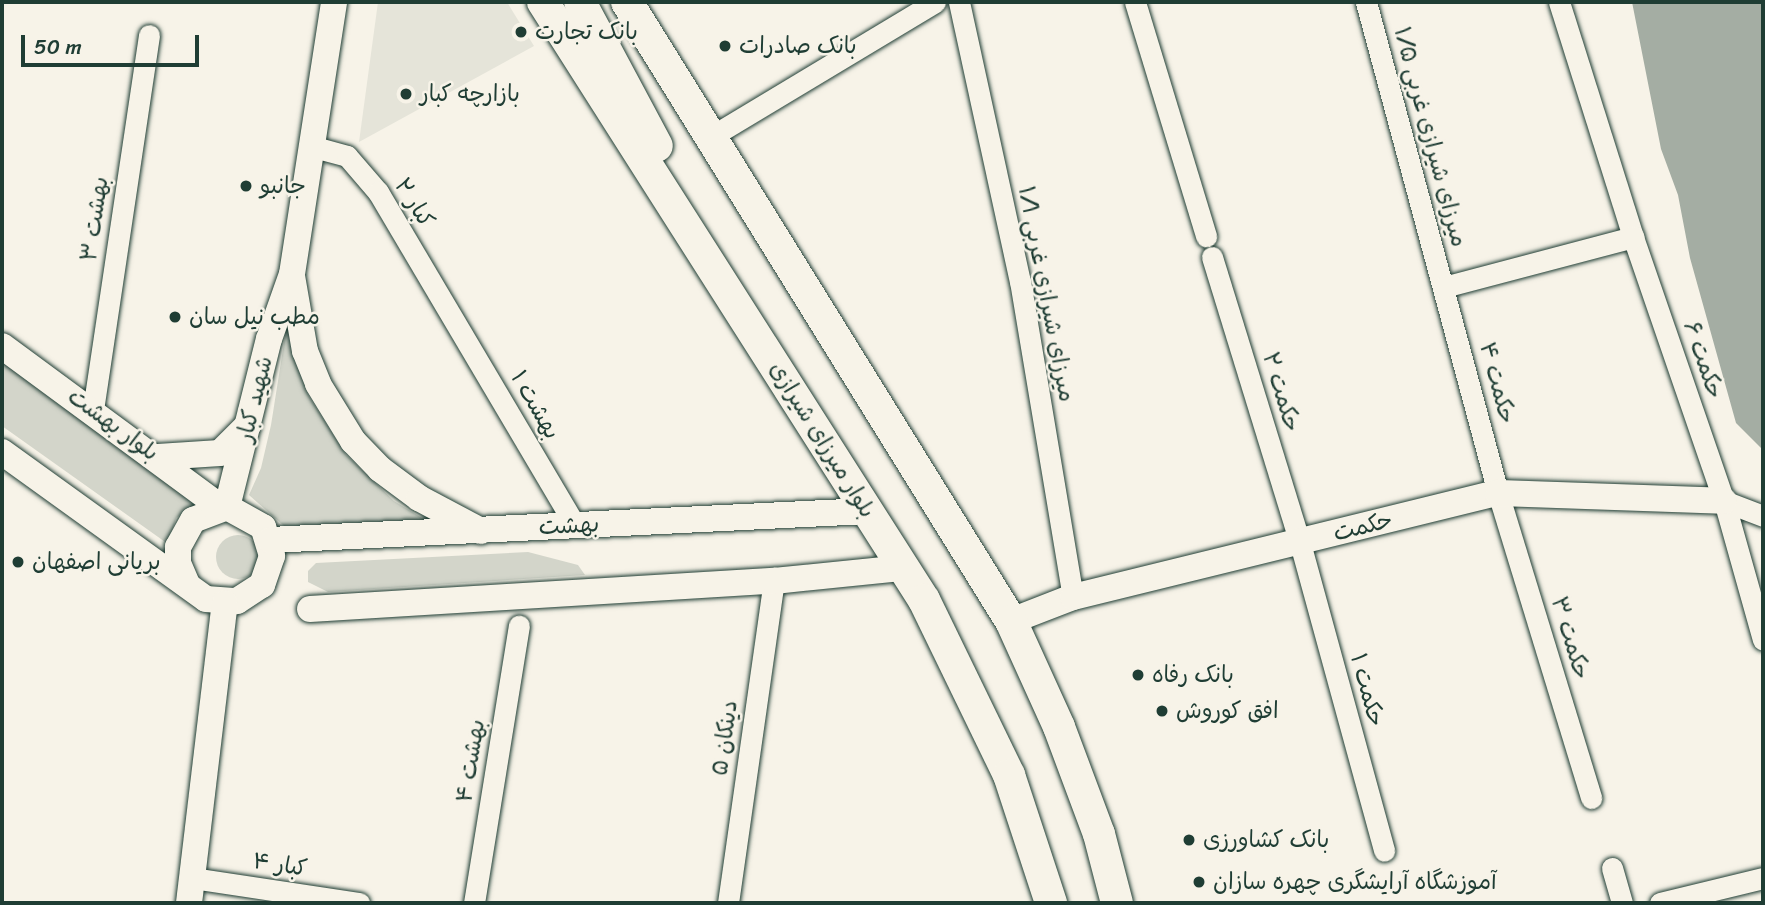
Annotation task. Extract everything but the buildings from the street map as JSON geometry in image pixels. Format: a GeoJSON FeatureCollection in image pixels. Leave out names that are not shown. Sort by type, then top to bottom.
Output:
{"type":"FeatureCollection","features":[{"type":"Feature","properties":{"kind":"main road","name":"بلوار میرزای شیرازی"},"geometry":{"type":"LineString","coordinates":[[543,2],[924,600],[1009,775],[1051,903]]}},
{"type":"Feature","properties":{"kind":"main road"},"geometry":{"type":"LineString","coordinates":[[627,2],[1011,621],[1059,727],[1099,834],[1117,903]]}},
{"type":"Feature","properties":{"kind":"main road"},"geometry":{"type":"LineString","coordinates":[[587,12],[742,313]]}},
{"type":"Feature","properties":{"kind":"street","name":"شهید کبار"},"geometry":{"type":"LineString","coordinates":[[224,508],[249,424],[269,339],[292,274],[314,147],[334,2]]}},
{"type":"Feature","properties":{"kind":"street"},"geometry":{"type":"LineString","coordinates":[[712,136],[935,2]]}},
{"type":"Feature","properties":{"kind":"street","name":"۱/۱ میرزای شیرازی غربی"},"geometry":{"type":"LineString","coordinates":[[959,2],[1020,281],[1073,597]]}},
{"type":"Feature","properties":{"kind":"street","name":"۲ حکمت"},"geometry":{"type":"LineString","coordinates":[[1135,2],[1300,543]]}},
{"type":"Feature","properties":{"kind":"street","name":"۱/۵ میرزای شیرازی غربی"},"geometry":{"type":"LineString","coordinates":[[1366,2],[1444,287]]}},
{"type":"Feature","properties":{"kind":"street","name":"۶ حکمت"},"geometry":{"type":"LineString","coordinates":[[1559,2],[1633,237],[1724,501],[1763,640]]}},
{"type":"Feature","properties":{"kind":"street","name":"۳ بهشت"},"geometry":{"type":"LineString","coordinates":[[93,410],[149,35]]}},
{"type":"Feature","properties":{"kind":"street","name":"۲ کبار"},"geometry":{"type":"LineString","coordinates":[[314,147],[347,156],[378,192],[449,311]]}},
{"type":"Feature","properties":{"kind":"street"},"geometry":{"type":"LineString","coordinates":[[1444,287],[1633,237]]}},
{"type":"Feature","properties":{"kind":"street"},"geometry":{"type":"LineString","coordinates":[[292,274],[306,351],[318,384],[353,441],[380,469],[419,498],[481,531]]}},
{"type":"Feature","properties":{"kind":"street","name":"۴ حکمت"},"geometry":{"type":"LineString","coordinates":[[1444,287],[1498,493]]}},
{"type":"Feature","properties":{"kind":"street","name":"۱ بهشت"},"geometry":{"type":"LineString","coordinates":[[449,311],[575,525]]}},
{"type":"Feature","properties":{"kind":"street","name":"بلوار بهشت"},"geometry":{"type":"LineString","coordinates":[[2,346],[158,457],[224,508]]}},
{"type":"Feature","properties":{"kind":"street"},"geometry":{"type":"LineString","coordinates":[[158,457],[220,453],[249,424]]}},
{"type":"Feature","properties":{"kind":"street"},"geometry":{"type":"LineString","coordinates":[[2,452],[206,599],[225,603],[251,596],[262,585],[271,564],[270,540],[251,516],[224,508],[200,516],[183,532],[178,564],[187,584]]}},
{"type":"Feature","properties":{"kind":"street","name":"حکمت"},"geometry":{"type":"LineString","coordinates":[[1011,621],[1073,597],[1498,493],[1724,501]]}},
{"type":"Feature","properties":{"kind":"street","name":"۳ حکمت"},"geometry":{"type":"LineString","coordinates":[[1498,493],[1591,798]]}},
{"type":"Feature","properties":{"kind":"street"},"geometry":{"type":"LineString","coordinates":[[1724,501],[1763,516]]}},
{"type":"Feature","properties":{"kind":"street","name":"بهشت"},"geometry":{"type":"LineString","coordinates":[[270,540],[868,511]]}},
{"type":"Feature","properties":{"kind":"street","name":"۱ حکمت"},"geometry":{"type":"LineString","coordinates":[[1300,543],[1384,851]]}},
{"type":"Feature","properties":{"kind":"street"},"geometry":{"type":"LineString","coordinates":[[310,609],[774,581],[903,568]]}},
{"type":"Feature","properties":{"kind":"street","name":"۵ دینکان"},"geometry":{"type":"LineString","coordinates":[[728,903],[774,581]]}},
{"type":"Feature","properties":{"kind":"street"},"geometry":{"type":"LineString","coordinates":[[191,890],[225,603]]}},
{"type":"Feature","properties":{"kind":"street","name":"۴ بهشت"},"geometry":{"type":"LineString","coordinates":[[474,903],[519,626]]}},
{"type":"Feature","properties":{"kind":"street"},"geometry":{"type":"LineString","coordinates":[[1612,868],[1622,903]]}},
{"type":"Feature","properties":{"kind":"street"},"geometry":{"type":"LineString","coordinates":[[1660,903],[1763,877]]}},
{"type":"Feature","properties":{"kind":"street","name":"۴ کبار"},"geometry":{"type":"LineString","coordinates":[[191,890],[359,903]]}},
{"type":"Feature","properties":{"kind":"shaded area","name":"بازارچه کبار"},"geometry":{"type":"Polygon","coordinates":[[[378,2],[507,2],[534,46],[359,142],[378,2]]]}},
{"type":"Feature","properties":{"kind":"shaded area"},"geometry":{"type":"Polygon","coordinates":[[[1632,2],[1763,2],[1763,450],[1736,423],[1690,258],[1678,195],[1661,149],[1632,2]]]}},
{"type":"Feature","properties":{"kind":"shaded area"},"geometry":{"type":"Polygon","coordinates":[[[287,324],[308,395],[346,455],[394,501],[430,523],[292,533],[249,495],[261,468],[271,425],[287,324]]]}},
{"type":"Feature","properties":{"kind":"shaded area"},"geometry":{"type":"Polygon","coordinates":[[[2,359],[199,502],[176,518],[168,544],[2,426],[2,359]]]}},
{"type":"Feature","properties":{"kind":"shaded area"},"geometry":{"type":"Polygon","coordinates":[[[238,535],[253,542],[260,557],[253,572],[238,579],[223,572],[216,557],[223,542],[238,535]]]}},
{"type":"Feature","properties":{"kind":"shaded area"},"geometry":{"type":"Polygon","coordinates":[[[528,552],[578,565],[585,575],[328,592],[308,582],[308,571],[316,563],[528,552]]]}},
{"type":"Feature","properties":{"kind":"place","name":"بانک تجارت"},"geometry":{"type":"Point","coordinates":[521,32]}},
{"type":"Feature","properties":{"kind":"place","name":"بانک صادرات"},"geometry":{"type":"Point","coordinates":[725,46]}},
{"type":"Feature","properties":{"kind":"place","name":"بازارچه کبار"},"geometry":{"type":"Point","coordinates":[406,94]}},
{"type":"Feature","properties":{"kind":"place","name":"جانبو"},"geometry":{"type":"Point","coordinates":[246,186]}},
{"type":"Feature","properties":{"kind":"place","name":"مطب نیل سان"},"geometry":{"type":"Point","coordinates":[175,317]}},
{"type":"Feature","properties":{"kind":"place","name":"بریانی اصفهان"},"geometry":{"type":"Point","coordinates":[18,562]}},
{"type":"Feature","properties":{"kind":"place","name":"بانک رفاه"},"geometry":{"type":"Point","coordinates":[1138,675]}},
{"type":"Feature","properties":{"kind":"place","name":"افق کوروش"},"geometry":{"type":"Point","coordinates":[1162,711]}},
{"type":"Feature","properties":{"kind":"place","name":"بانک کشاورزی"},"geometry":{"type":"Point","coordinates":[1189,840]}},
{"type":"Feature","properties":{"kind":"place","name":"آموزشگاه آرایشگری چهره سازان"},"geometry":{"type":"Point","coordinates":[1199,882]}}]}
